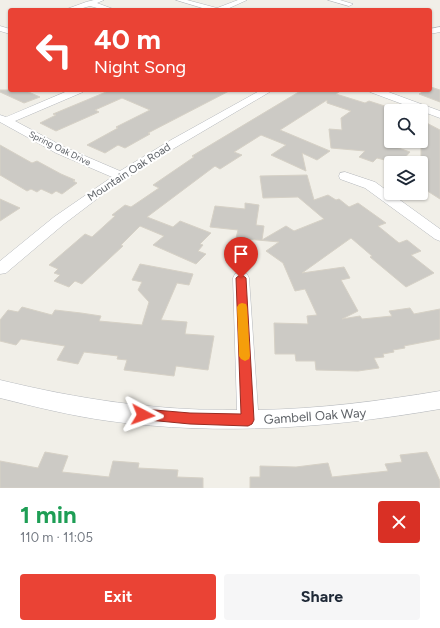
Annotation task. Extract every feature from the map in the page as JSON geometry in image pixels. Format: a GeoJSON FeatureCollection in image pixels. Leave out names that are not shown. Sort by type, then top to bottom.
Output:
{"type":"FeatureCollection","features":[{"type":"Feature","properties":{"kind":"street"},"geometry":{"type":"LineString","coordinates":[[79,0],[106,8]]}},
{"type":"Feature","properties":{"kind":"street"},"geometry":{"type":"LineString","coordinates":[[74,8],[101,0]]}},
{"type":"Feature","properties":{"kind":"street"},"geometry":{"type":"LineString","coordinates":[[179,0],[210,8]]}},
{"type":"Feature","properties":{"kind":"street"},"geometry":{"type":"LineString","coordinates":[[223,8],[244,0]]}},
{"type":"Feature","properties":{"kind":"street"},"geometry":{"type":"LineString","coordinates":[[331,0],[349,4]]}},
{"type":"Feature","properties":{"kind":"street"},"geometry":{"type":"LineString","coordinates":[[3,119],[74,92]]}},
{"type":"Feature","properties":{"kind":"street","name":"Mountain Oak Road"},"geometry":{"type":"LineString","coordinates":[[0,269],[80,205],[121,176],[176,142],[264,92]]}},
{"type":"Feature","properties":{"kind":"street"},"geometry":{"type":"LineString","coordinates":[[379,92],[440,115]]}},
{"type":"Feature","properties":{"kind":"street","name":"Spring Oak Drive"},"geometry":{"type":"LineString","coordinates":[[3,119],[60,150],[121,176]]}},
{"type":"Feature","properties":{"kind":"street"},"geometry":{"type":"LineString","coordinates":[[345,176],[370,185],[440,236]]}},
{"type":"Feature","properties":{"kind":"street"},"geometry":{"type":"LineString","coordinates":[[241,278],[248,420]]}},
{"type":"Feature","properties":{"kind":"street","name":"Gambell Oak Way"},"geometry":{"type":"LineString","coordinates":[[0,388],[67,404],[127,414],[190,419],[248,420],[327,417],[388,410],[440,400]]}},
{"type":"Feature","properties":{"kind":"building"},"geometry":{"type":"Polygon","coordinates":[[[432,87],[440,90],[440,102],[419,94],[422,92],[432,92],[432,87]]]}},
{"type":"Feature","properties":{"kind":"building"},"geometry":{"type":"Polygon","coordinates":[[[0,90],[8,90],[8,92],[29,92],[40,97],[24,103],[0,92],[0,90]]]}},
{"type":"Feature","properties":{"kind":"building"},"geometry":{"type":"Polygon","coordinates":[[[106,92],[227,92],[148,133],[150,134],[125,148],[118,145],[105,153],[87,145],[118,128],[116,127],[150,110],[122,98],[95,110],[99,112],[56,131],[40,123],[56,115],[53,114],[106,92]]]}},
{"type":"Feature","properties":{"kind":"building"},"geometry":{"type":"Polygon","coordinates":[[[299,92],[339,92],[336,94],[365,103],[369,101],[384,106],[384,148],[398,148],[410,152],[406,156],[384,156],[384,160],[377,158],[373,162],[359,157],[365,151],[331,148],[329,129],[342,130],[341,118],[351,111],[327,103],[327,100],[280,130],[330,151],[317,160],[302,153],[306,171],[271,155],[286,145],[261,135],[234,152],[242,155],[220,169],[215,166],[147,217],[173,227],[180,221],[211,233],[200,244],[203,245],[198,251],[206,254],[196,264],[153,245],[164,236],[140,226],[121,245],[123,246],[82,284],[75,281],[69,287],[54,281],[60,275],[54,273],[58,269],[49,265],[85,234],[92,237],[115,216],[112,215],[125,205],[131,207],[159,188],[153,185],[194,157],[192,156],[299,92]]]}},
{"type":"Feature","properties":{"kind":"building"},"geometry":{"type":"Polygon","coordinates":[[[428,124],[440,130],[440,199],[428,191],[428,156],[421,156],[421,148],[428,148],[428,124]]]}},
{"type":"Feature","properties":{"kind":"building"},"geometry":{"type":"Polygon","coordinates":[[[0,145],[32,163],[37,161],[75,180],[73,181],[77,183],[62,194],[56,191],[52,194],[41,189],[37,192],[31,189],[27,191],[0,175],[0,145]]]}},
{"type":"Feature","properties":{"kind":"building"},"geometry":{"type":"Polygon","coordinates":[[[307,175],[314,200],[328,195],[336,200],[339,199],[349,207],[358,203],[386,223],[378,226],[399,243],[407,240],[421,251],[411,255],[434,273],[406,287],[370,257],[372,256],[351,238],[302,273],[344,267],[350,278],[341,280],[358,311],[342,319],[360,316],[362,319],[392,316],[389,311],[410,308],[414,314],[440,309],[440,339],[404,346],[405,348],[393,350],[394,352],[383,354],[384,357],[374,358],[379,368],[358,371],[316,370],[315,361],[296,361],[295,354],[275,354],[274,323],[308,324],[307,316],[317,315],[305,289],[295,291],[283,263],[266,251],[279,242],[236,238],[238,230],[210,227],[215,206],[245,209],[245,203],[259,205],[256,225],[264,226],[262,240],[286,226],[294,231],[324,219],[298,197],[263,198],[260,176],[307,175]]]}},
{"type":"Feature","properties":{"kind":"building"},"geometry":{"type":"Polygon","coordinates":[[[0,199],[20,208],[0,221],[0,199]]]}},
{"type":"Feature","properties":{"kind":"building"},"geometry":{"type":"Polygon","coordinates":[[[140,264],[193,274],[189,285],[177,283],[161,320],[187,322],[185,334],[214,336],[208,370],[176,366],[174,376],[124,370],[127,360],[117,359],[118,356],[84,352],[78,364],[57,360],[65,346],[21,339],[16,345],[0,341],[0,320],[8,310],[18,312],[22,307],[52,315],[55,310],[101,316],[99,321],[142,325],[149,302],[138,290],[142,282],[132,280],[140,264]]]}},
{"type":"Feature","properties":{"kind":"building"},"geometry":{"type":"Polygon","coordinates":[[[45,452],[68,456],[62,472],[109,477],[113,461],[139,463],[138,468],[178,470],[177,477],[203,478],[203,488],[0,488],[0,461],[38,468],[45,452]]]}},
{"type":"Feature","properties":{"kind":"building"},"geometry":{"type":"Polygon","coordinates":[[[427,452],[440,481],[440,488],[250,488],[250,477],[260,477],[260,466],[296,467],[328,463],[332,477],[388,471],[385,464],[402,462],[400,455],[427,452]]]}},
{"type":"Feature","properties":{"kind":"slow traffic"},"geometry":{"type":"LineString","coordinates":[[242,307],[245,356]]}},
{"type":"Feature","properties":{"kind":"route"},"geometry":{"type":"LineString","coordinates":[[143,415],[190,419],[248,420],[241,278]]}}]}
